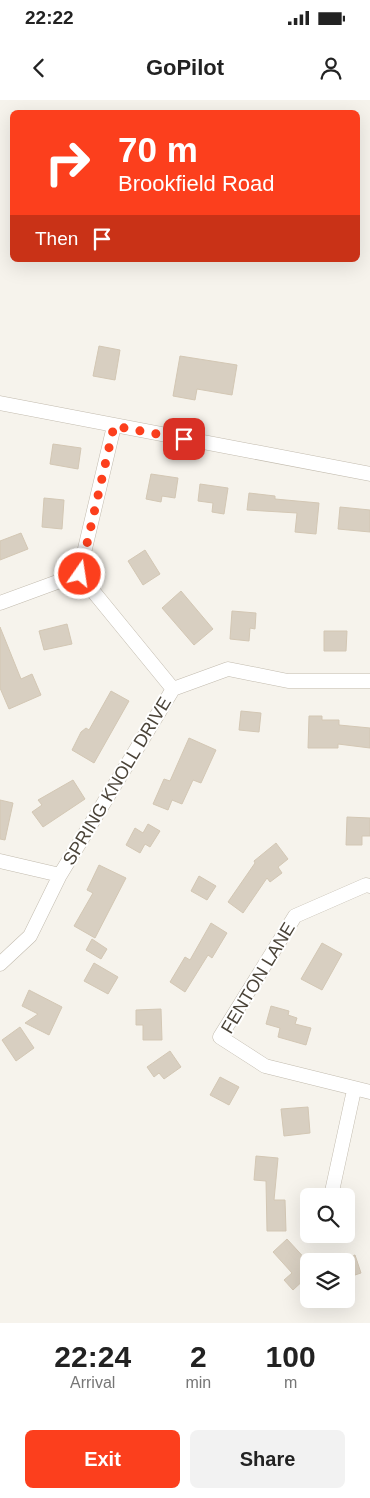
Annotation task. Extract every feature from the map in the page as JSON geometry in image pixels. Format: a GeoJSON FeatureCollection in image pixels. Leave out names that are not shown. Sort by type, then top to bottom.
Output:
{"type":"FeatureCollection","features":[{"type":"Feature","properties":{"kind":"street"},"geometry":{"type":"LineString","coordinates":[[0,403],[370,474]]}},
{"type":"Feature","properties":{"kind":"street"},"geometry":{"type":"LineString","coordinates":[[80,574],[114,426]]}},
{"type":"Feature","properties":{"kind":"street"},"geometry":{"type":"LineString","coordinates":[[0,603],[80,574]]}},
{"type":"Feature","properties":{"kind":"street"},"geometry":{"type":"LineString","coordinates":[[80,574],[173,689]]}},
{"type":"Feature","properties":{"kind":"street","name":"SPRING KNOLL DRIVE"},"geometry":{"type":"LineString","coordinates":[[0,964],[30,936],[60,875],[173,689],[228,670],[288,681],[370,681]]}},
{"type":"Feature","properties":{"kind":"street"},"geometry":{"type":"LineString","coordinates":[[0,861],[60,875]]}},
{"type":"Feature","properties":{"kind":"street","name":"FENTON LANE"},"geometry":{"type":"LineString","coordinates":[[354,1090],[265,1066],[220,1037],[295,916],[366,885],[370,886]]}},
{"type":"Feature","properties":{"kind":"street"},"geometry":{"type":"LineString","coordinates":[[333,1188],[354,1090],[370,1092]]}},
{"type":"Feature","properties":{"kind":"building"},"geometry":{"type":"Polygon","coordinates":[[[99,346],[120,350],[115,380],[93,376],[99,346]]]}},
{"type":"Feature","properties":{"kind":"building"},"geometry":{"type":"Polygon","coordinates":[[[180,356],[237,365],[232,395],[197,389],[195,400],[173,396],[180,356]]]}},
{"type":"Feature","properties":{"kind":"building"},"geometry":{"type":"Polygon","coordinates":[[[53,444],[81,448],[78,469],[50,464],[53,444]]]}},
{"type":"Feature","properties":{"kind":"building"},"geometry":{"type":"Polygon","coordinates":[[[151,474],[178,478],[175,498],[162,496],[161,502],[146,499],[151,474]]]}},
{"type":"Feature","properties":{"kind":"building"},"geometry":{"type":"Polygon","coordinates":[[[200,484],[228,488],[224,514],[212,512],[213,503],[198,501],[200,484]]]}},
{"type":"Feature","properties":{"kind":"building"},"geometry":{"type":"Polygon","coordinates":[[[249,493],[275,496],[275,499],[319,503],[316,534],[295,532],[297,513],[247,510],[249,493]]]}},
{"type":"Feature","properties":{"kind":"building"},"geometry":{"type":"Polygon","coordinates":[[[44,498],[64,500],[62,529],[42,527],[44,498]]]}},
{"type":"Feature","properties":{"kind":"building"},"geometry":{"type":"Polygon","coordinates":[[[340,507],[370,510],[370,532],[338,529],[340,507]]]}},
{"type":"Feature","properties":{"kind":"building"},"geometry":{"type":"Polygon","coordinates":[[[21,533],[28,549],[0,560],[0,541],[21,533]]]}},
{"type":"Feature","properties":{"kind":"building"},"geometry":{"type":"Polygon","coordinates":[[[145,550],[160,574],[143,585],[128,561],[145,550]]]}},
{"type":"Feature","properties":{"kind":"building"},"geometry":{"type":"Polygon","coordinates":[[[181,591],[213,629],[194,645],[162,608],[181,591]]]}},
{"type":"Feature","properties":{"kind":"building"},"geometry":{"type":"Polygon","coordinates":[[[232,611],[256,613],[255,629],[250,628],[249,641],[230,639],[232,611]]]}},
{"type":"Feature","properties":{"kind":"building"},"geometry":{"type":"Polygon","coordinates":[[[67,624],[72,644],[44,650],[39,631],[67,624]]]}},
{"type":"Feature","properties":{"kind":"building"},"geometry":{"type":"Polygon","coordinates":[[[0,627],[21,679],[32,674],[41,695],[9,709],[0,688],[0,627]]]}},
{"type":"Feature","properties":{"kind":"building"},"geometry":{"type":"Polygon","coordinates":[[[324,631],[347,631],[346,651],[324,651],[324,631]]]}},
{"type":"Feature","properties":{"kind":"building"},"geometry":{"type":"Polygon","coordinates":[[[111,691],[129,701],[94,763],[72,750],[81,732],[86,728],[89,730],[111,691]]]}},
{"type":"Feature","properties":{"kind":"building"},"geometry":{"type":"Polygon","coordinates":[[[241,711],[261,713],[259,732],[239,730],[241,711]]]}},
{"type":"Feature","properties":{"kind":"building"},"geometry":{"type":"Polygon","coordinates":[[[309,716],[322,716],[322,720],[339,720],[339,725],[370,728],[370,748],[338,744],[338,748],[308,748],[309,716]]]}},
{"type":"Feature","properties":{"kind":"building"},"geometry":{"type":"Polygon","coordinates":[[[189,738],[216,750],[201,783],[193,780],[182,804],[172,800],[168,810],[153,804],[164,779],[170,781],[189,738]]]}},
{"type":"Feature","properties":{"kind":"building"},"geometry":{"type":"Polygon","coordinates":[[[73,780],[85,799],[43,827],[32,812],[42,805],[38,800],[73,780]]]}},
{"type":"Feature","properties":{"kind":"building"},"geometry":{"type":"Polygon","coordinates":[[[0,800],[13,803],[5,840],[0,839],[0,800]]]}},
{"type":"Feature","properties":{"kind":"building"},"geometry":{"type":"Polygon","coordinates":[[[347,817],[370,818],[370,836],[362,836],[362,845],[346,845],[347,817]]]}},
{"type":"Feature","properties":{"kind":"building"},"geometry":{"type":"Polygon","coordinates":[[[148,824],[160,831],[150,847],[145,844],[140,853],[126,845],[135,828],[143,833],[148,824]]]}},
{"type":"Feature","properties":{"kind":"building"},"geometry":{"type":"Polygon","coordinates":[[[276,843],[288,859],[278,867],[282,873],[270,882],[267,878],[243,913],[228,902],[255,863],[254,861],[276,843]]]}},
{"type":"Feature","properties":{"kind":"building"},"geometry":{"type":"Polygon","coordinates":[[[99,865],[126,878],[95,938],[74,926],[93,893],[87,890],[99,865]]]}},
{"type":"Feature","properties":{"kind":"building"},"geometry":{"type":"Polygon","coordinates":[[[199,876],[216,886],[207,900],[191,891],[199,876]]]}},
{"type":"Feature","properties":{"kind":"building"},"geometry":{"type":"Polygon","coordinates":[[[211,923],[227,933],[212,958],[208,955],[185,992],[170,982],[185,957],[190,960],[211,923]]]}},
{"type":"Feature","properties":{"kind":"building"},"geometry":{"type":"Polygon","coordinates":[[[92,939],[107,949],[101,959],[86,950],[92,939]]]}},
{"type":"Feature","properties":{"kind":"building"},"geometry":{"type":"Polygon","coordinates":[[[322,943],[342,954],[322,990],[301,979],[322,943]]]}},
{"type":"Feature","properties":{"kind":"building"},"geometry":{"type":"Polygon","coordinates":[[[94,963],[118,977],[108,994],[84,981],[94,963]]]}},
{"type":"Feature","properties":{"kind":"building"},"geometry":{"type":"Polygon","coordinates":[[[29,990],[62,1007],[49,1035],[25,1023],[38,1014],[22,1006],[29,990]]]}},
{"type":"Feature","properties":{"kind":"building"},"geometry":{"type":"Polygon","coordinates":[[[271,1006],[289,1011],[288,1015],[297,1018],[295,1024],[311,1028],[306,1045],[278,1037],[280,1028],[266,1024],[271,1006]]]}},
{"type":"Feature","properties":{"kind":"building"},"geometry":{"type":"Polygon","coordinates":[[[161,1009],[162,1040],[143,1040],[143,1025],[136,1025],[136,1010],[161,1009]]]}},
{"type":"Feature","properties":{"kind":"building"},"geometry":{"type":"Polygon","coordinates":[[[20,1027],[34,1048],[16,1061],[2,1040],[20,1027]]]}},
{"type":"Feature","properties":{"kind":"building"},"geometry":{"type":"Polygon","coordinates":[[[170,1051],[181,1067],[164,1079],[159,1073],[154,1077],[147,1067],[170,1051]]]}},
{"type":"Feature","properties":{"kind":"building"},"geometry":{"type":"Polygon","coordinates":[[[220,1077],[239,1087],[229,1105],[210,1095],[220,1077]]]}},
{"type":"Feature","properties":{"kind":"building"},"geometry":{"type":"Polygon","coordinates":[[[308,1107],[310,1133],[284,1136],[281,1109],[308,1107]]]}},
{"type":"Feature","properties":{"kind":"building"},"geometry":{"type":"Polygon","coordinates":[[[256,1156],[278,1158],[274,1200],[285,1200],[286,1231],[267,1231],[266,1181],[254,1180],[256,1156]]]}},
{"type":"Feature","properties":{"kind":"building"},"geometry":{"type":"Polygon","coordinates":[[[287,1239],[300,1253],[300,1283],[293,1290],[284,1280],[292,1273],[273,1252],[287,1239]]]}},
{"type":"Feature","properties":{"kind":"building"},"geometry":{"type":"Polygon","coordinates":[[[355,1255],[361,1273],[355,1275],[355,1255]]]}},
{"type":"Feature","properties":{"kind":"route"},"geometry":{"type":"LineString","coordinates":[[80,574],[114,426],[184,439]]}}]}
